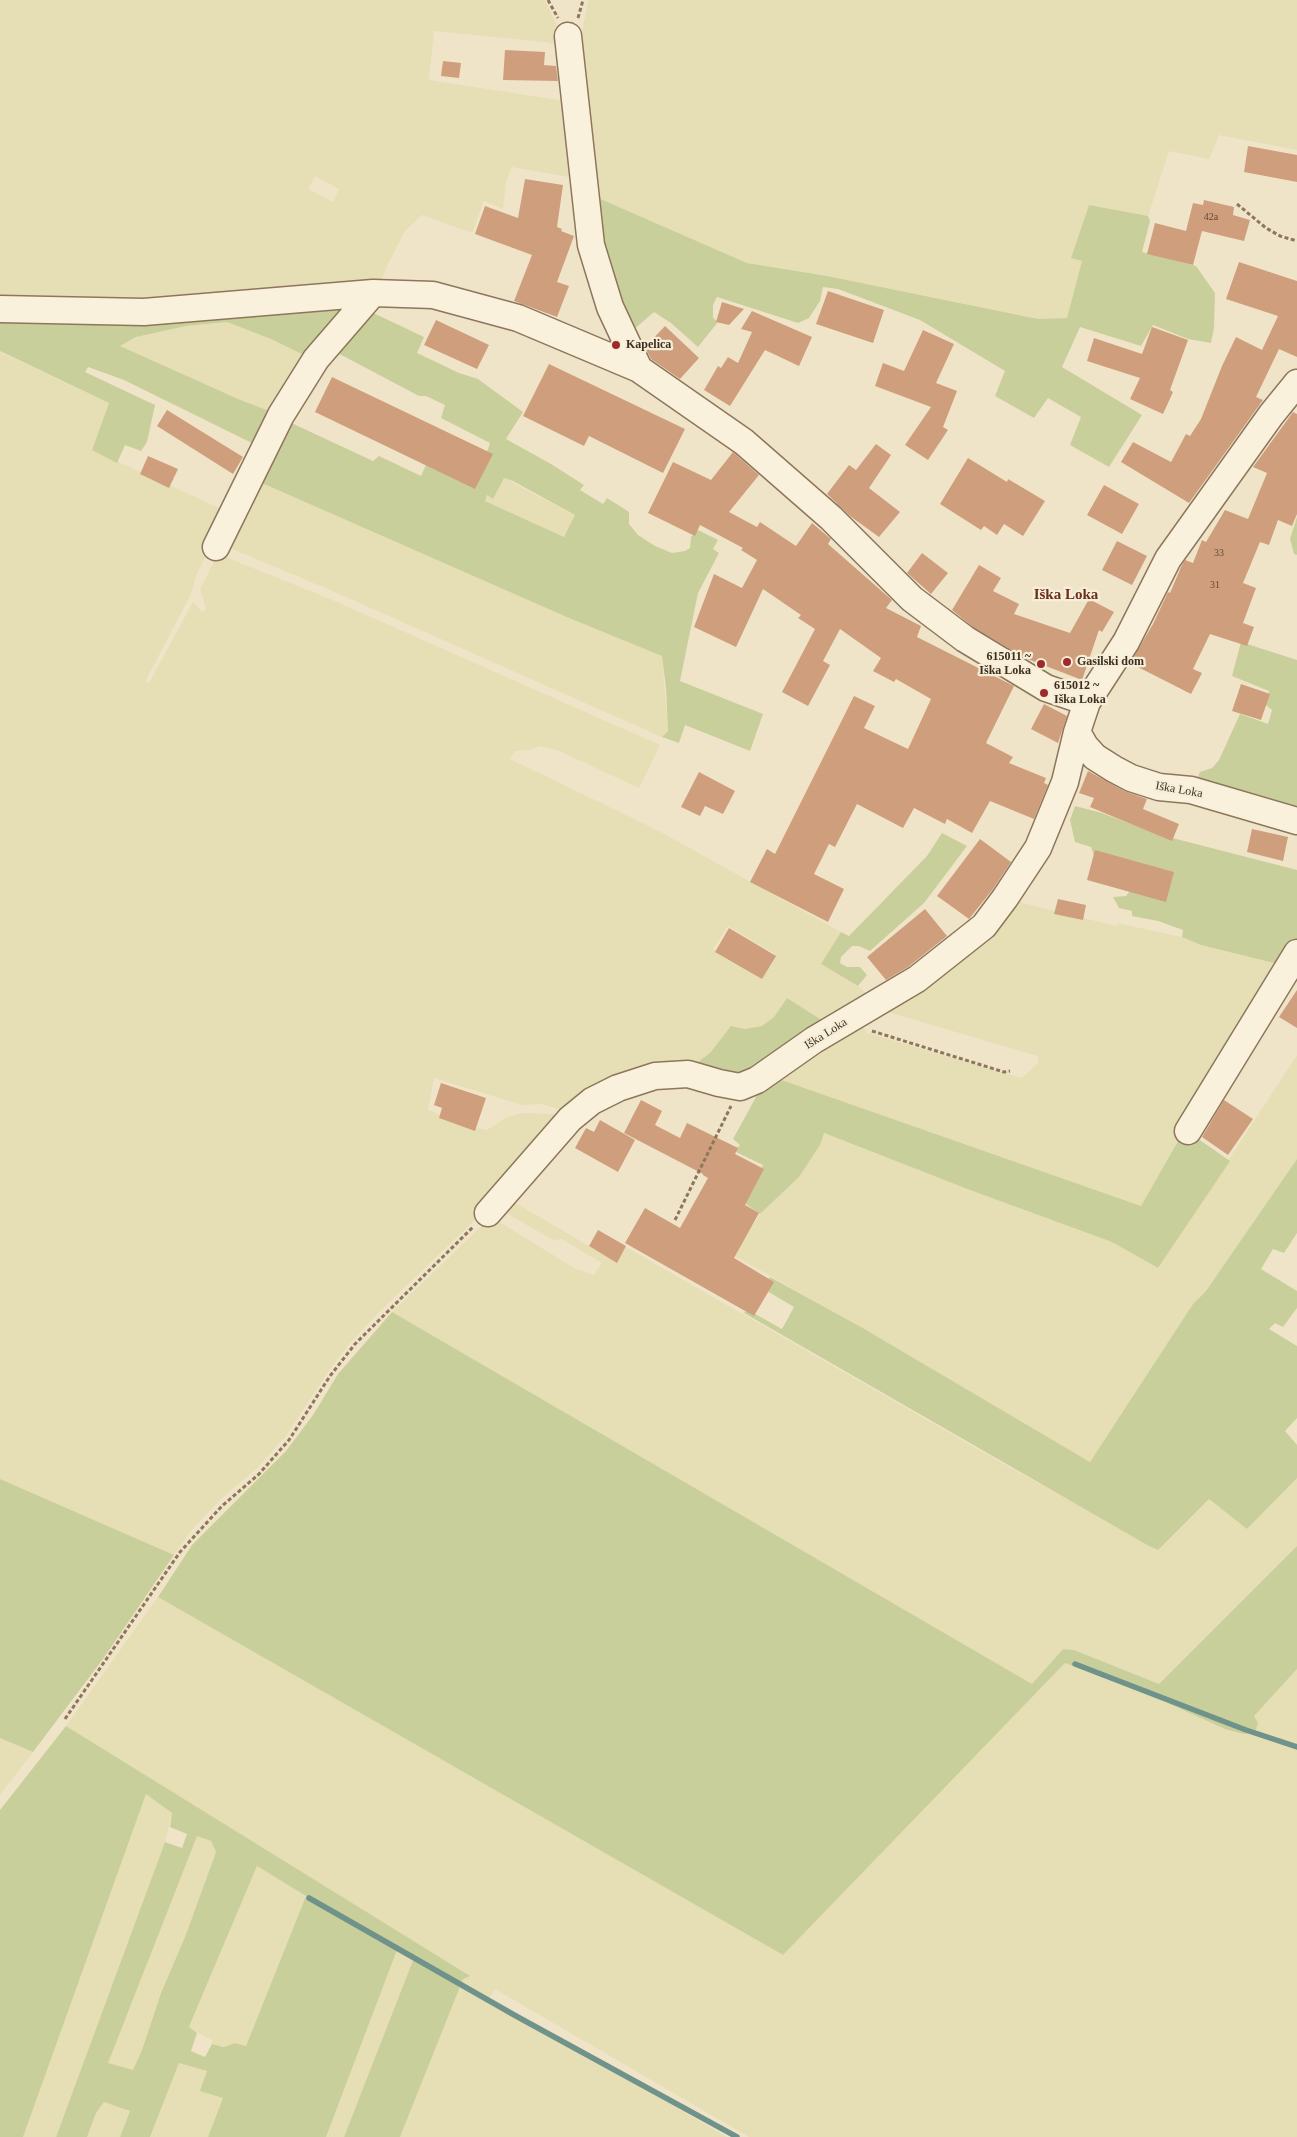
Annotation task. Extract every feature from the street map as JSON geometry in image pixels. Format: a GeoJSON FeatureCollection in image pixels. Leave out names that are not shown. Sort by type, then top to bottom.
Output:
{"type":"FeatureCollection","features":[{"type":"Feature","properties":{"kind":"street"},"geometry":{"type":"LineString","coordinates":[[568,36],[591,245],[610,307],[639,369]]}},
{"type":"Feature","properties":{"kind":"street"},"geometry":{"type":"LineString","coordinates":[[216,547],[281,415],[316,359],[373,293]]}},
{"type":"Feature","properties":{"kind":"street"},"geometry":{"type":"LineString","coordinates":[[0,309],[144,312],[373,293],[432,295],[518,318],[639,369],[744,442],[831,518],[912,599],[965,639],[1046,688],[1087,702]]}},
{"type":"Feature","properties":{"kind":"street","name":"Iška Loka"},"geometry":{"type":"LineString","coordinates":[[740,1087],[757,1080],[814,1040],[917,979],[984,926],[1038,848],[1065,782],[1077,732],[1087,702],[1126,642],[1168,559],[1271,414],[1297,383]]}},
{"type":"Feature","properties":{"kind":"street","name":"Iška Loka"},"geometry":{"type":"LineString","coordinates":[[1077,732],[1085,746],[1095,757],[1131,778],[1159,788],[1191,790],[1297,821]]}},
{"type":"Feature","properties":{"kind":"street"},"geometry":{"type":"LineString","coordinates":[[1188,1130],[1297,953]]}},
{"type":"Feature","properties":{"kind":"street"},"geometry":{"type":"LineString","coordinates":[[488,1213],[570,1119],[592,1101],[618,1088],[655,1076],[688,1074],[740,1087]]}},
{"type":"Feature","properties":{"kind":"path"},"geometry":{"type":"LineString","coordinates":[[1238,204],[1266,228],[1280,236],[1297,241]]}},
{"type":"Feature","properties":{"kind":"path"},"geometry":{"type":"LineString","coordinates":[[861,1012],[864,1023],[872,1031],[1004,1072],[1010,1071]]}},
{"type":"Feature","properties":{"kind":"path"},"geometry":{"type":"LineString","coordinates":[[675,1220],[740,1087]]}},
{"type":"Feature","properties":{"kind":"path"},"geometry":{"type":"LineString","coordinates":[[65,1719],[180,1552],[222,1506],[259,1474],[288,1440],[330,1376],[355,1344],[488,1213]]}},
{"type":"Feature","properties":{"kind":"shaded area"},"geometry":{"type":"Polygon","coordinates":[[[0,0],[545,0],[561,35],[553,44],[434,31],[429,80],[571,102],[580,179],[512,167],[506,182],[503,209],[484,201],[472,233],[422,215],[405,231],[382,279],[377,284],[218,300],[0,300],[0,0]],[[315,176],[308,189],[333,202],[339,189],[315,176]]]}},
{"type":"Feature","properties":{"kind":"shaded area"},"geometry":{"type":"Polygon","coordinates":[[[588,0],[1297,0],[1297,150],[1219,135],[1209,159],[1169,151],[1148,216],[1089,205],[1071,258],[1082,261],[1067,318],[1038,319],[827,276],[747,263],[589,194],[578,54],[588,0]]]}},
{"type":"Feature","properties":{"kind":"shaded area"},"geometry":{"type":"Polygon","coordinates":[[[227,322],[271,339],[310,358],[277,414],[119,347],[136,337],[186,326],[227,322]]]}},
{"type":"Feature","properties":{"kind":"shaded area"},"geometry":{"type":"Polygon","coordinates":[[[0,352],[109,403],[92,450],[230,513],[221,524],[196,576],[191,594],[145,682],[149,683],[193,602],[204,612],[206,608],[200,589],[218,554],[330,599],[660,745],[639,788],[557,750],[539,746],[531,750],[515,751],[510,759],[657,830],[841,932],[821,964],[858,986],[873,999],[828,1024],[787,998],[774,1017],[762,1026],[745,1029],[731,1026],[710,1053],[691,1067],[564,1111],[542,1104],[522,1105],[434,1078],[428,1110],[476,1128],[487,1130],[507,1117],[522,1113],[555,1114],[564,1120],[481,1214],[380,1311],[350,1343],[330,1369],[286,1436],[258,1467],[219,1501],[191,1531],[174,1555],[0,1479],[0,352]],[[728,926],[713,949],[762,976],[775,954],[728,926]]]}},
{"type":"Feature","properties":{"kind":"shaded area"},"geometry":{"type":"Polygon","coordinates":[[[504,478],[576,516],[564,537],[485,501],[487,495],[493,498],[504,478]]]}},
{"type":"Feature","properties":{"kind":"shaded area"},"geometry":{"type":"Polygon","coordinates":[[[255,480],[569,618],[662,656],[668,731],[662,737],[330,590],[230,548],[226,542],[255,480]]]}},
{"type":"Feature","properties":{"kind":"shaded area"},"geometry":{"type":"Polygon","coordinates":[[[1010,900],[1116,926],[1117,923],[1182,937],[1201,945],[1282,965],[1214,1076],[1141,1206],[773,1077],[857,1021],[868,1033],[1022,1078],[1039,1062],[1037,1056],[878,1009],[1010,900]]]}},
{"type":"Feature","properties":{"kind":"shaded area"},"geometry":{"type":"Polygon","coordinates":[[[1297,1055],[1297,1159],[1206,1291],[1193,1304],[1090,1462],[861,1327],[733,1255],[760,1214],[799,1177],[820,1145],[823,1133],[1112,1242],[1158,1268],[1297,1055]]]}},
{"type":"Feature","properties":{"kind":"shaded area"},"geometry":{"type":"Polygon","coordinates":[[[514,1202],[616,1262],[626,1247],[1009,1467],[1158,1549],[1209,1499],[1247,1529],[1297,1478],[1297,1546],[1159,1684],[1074,1650],[1032,1684],[392,1312],[491,1217],[576,1269],[594,1275],[602,1263],[562,1239],[553,1240],[506,1213],[514,1202]]]}},
{"type":"Feature","properties":{"kind":"shaded area"},"geometry":{"type":"Polygon","coordinates":[[[158,1597],[783,1955],[1065,1663],[1165,1702],[1225,1729],[1253,1716],[1297,1669],[1297,2137],[749,2137],[495,1989],[489,1999],[727,2137],[400,2137],[463,1978],[469,1976],[66,1726],[158,1597]]]}},
{"type":"Feature","properties":{"kind":"shaded area"},"geometry":{"type":"Polygon","coordinates":[[[0,1738],[33,1752],[0,1795],[0,1738]]]}},
{"type":"Feature","properties":{"kind":"shaded area"},"geometry":{"type":"Polygon","coordinates":[[[146,1794],[172,1813],[165,1842],[56,2137],[23,2137],[146,1794]]]}},
{"type":"Feature","properties":{"kind":"shaded area"},"geometry":{"type":"Polygon","coordinates":[[[197,1835],[211,1841],[216,1852],[185,1937],[161,1993],[142,2050],[133,2070],[107,2063],[197,1835]]]}},
{"type":"Feature","properties":{"kind":"shaded area"},"geometry":{"type":"Polygon","coordinates":[[[257,1866],[306,1896],[246,2046],[235,2043],[218,2047],[212,2044],[212,2040],[189,2028],[257,1866]]]}},
{"type":"Feature","properties":{"kind":"shaded area"},"geometry":{"type":"Polygon","coordinates":[[[397,1950],[415,1957],[344,2137],[326,2137],[397,1950]]]}},
{"type":"Feature","properties":{"kind":"shaded area"},"geometry":{"type":"Polygon","coordinates":[[[179,2063],[207,2071],[223,2098],[208,2137],[150,2137],[179,2063]]]}},
{"type":"Feature","properties":{"kind":"shaded area"},"geometry":{"type":"Polygon","coordinates":[[[104,2102],[130,2111],[120,2137],[87,2137],[96,2113],[104,2102]]]}},
{"type":"Feature","properties":{"kind":"green space"},"geometry":{"type":"Polygon","coordinates":[[[589,194],[747,263],[827,276],[1038,319],[1067,318],[1082,261],[1071,258],[1089,205],[1148,216],[1150,221],[1142,252],[1196,266],[1215,293],[1214,328],[1211,343],[1188,339],[1153,325],[1141,346],[1080,327],[1062,367],[1142,415],[1109,467],[1070,445],[1081,417],[1048,398],[1034,418],[995,396],[1005,371],[920,320],[838,289],[823,287],[820,301],[809,318],[798,323],[717,297],[713,305],[713,318],[718,322],[698,347],[671,323],[654,312],[632,331],[624,321],[589,194]]]}},
{"type":"Feature","properties":{"kind":"green space"},"geometry":{"type":"Polygon","coordinates":[[[349,303],[310,358],[271,339],[227,322],[186,326],[136,337],[120,346],[238,399],[277,414],[262,448],[124,380],[88,367],[85,372],[155,405],[147,442],[141,451],[125,445],[117,463],[92,450],[109,403],[0,351],[0,318],[349,303]]]}},
{"type":"Feature","properties":{"kind":"green space"},"geometry":{"type":"Polygon","coordinates":[[[365,309],[424,337],[417,353],[459,373],[478,379],[523,412],[506,439],[584,485],[580,490],[603,504],[607,498],[629,512],[629,524],[638,535],[655,546],[672,553],[685,551],[690,548],[691,537],[698,530],[718,540],[713,549],[719,553],[698,593],[680,681],[763,714],[750,751],[685,725],[679,743],[662,737],[668,731],[662,656],[569,618],[255,480],[285,420],[373,461],[379,456],[421,476],[426,465],[483,464],[490,443],[441,418],[445,405],[426,396],[419,396],[330,349],[365,309]],[[504,478],[493,499],[487,495],[485,501],[564,537],[575,515],[504,478]]]}},
{"type":"Feature","properties":{"kind":"green space"},"geometry":{"type":"Polygon","coordinates":[[[1297,517],[1297,555],[1294,554],[1290,539],[1297,517]]]}},
{"type":"Feature","properties":{"kind":"green space"},"geometry":{"type":"Polygon","coordinates":[[[1241,642],[1297,660],[1297,811],[1199,785],[1198,777],[1200,772],[1212,768],[1219,760],[1240,714],[1268,724],[1272,710],[1266,705],[1269,691],[1232,676],[1241,642]]]}},
{"type":"Feature","properties":{"kind":"green space"},"geometry":{"type":"Polygon","coordinates":[[[1075,806],[1102,813],[1157,834],[1297,870],[1297,942],[1282,965],[1201,945],[1182,937],[1183,930],[1158,921],[1132,916],[1132,911],[1119,908],[1113,897],[1126,896],[1133,887],[1094,856],[1091,847],[1075,842],[1070,820],[1075,806]]]}},
{"type":"Feature","properties":{"kind":"green space"},"geometry":{"type":"Polygon","coordinates":[[[942,833],[967,846],[924,903],[870,951],[859,946],[852,946],[841,957],[840,963],[847,967],[860,967],[867,975],[858,986],[821,964],[841,932],[849,936],[927,856],[942,833]]]}},
{"type":"Feature","properties":{"kind":"green space"},"geometry":{"type":"Polygon","coordinates":[[[787,998],[828,1024],[746,1077],[691,1067],[710,1053],[731,1026],[745,1029],[762,1026],[774,1017],[787,998]]]}},
{"type":"Feature","properties":{"kind":"green space"},"geometry":{"type":"Polygon","coordinates":[[[773,1077],[1141,1206],[1182,1134],[1197,1138],[1230,1161],[1158,1268],[1112,1242],[970,1190],[824,1133],[820,1145],[799,1177],[760,1214],[743,1202],[763,1165],[734,1151],[740,1145],[733,1139],[763,1084],[773,1077]]]}},
{"type":"Feature","properties":{"kind":"green space"},"geometry":{"type":"Polygon","coordinates":[[[1297,1159],[1297,1233],[1284,1253],[1273,1249],[1261,1269],[1297,1291],[1297,1308],[1283,1327],[1275,1323],[1269,1329],[1297,1346],[1297,1418],[1285,1431],[1297,1445],[1297,1478],[1247,1529],[1209,1499],[1158,1550],[744,1313],[747,1310],[750,1311],[782,1329],[794,1307],[762,1288],[770,1277],[861,1327],[1090,1462],[1193,1304],[1206,1291],[1297,1159]]]}},
{"type":"Feature","properties":{"kind":"green space"},"geometry":{"type":"Polygon","coordinates":[[[392,1312],[1032,1684],[1063,1649],[1074,1650],[1159,1684],[1297,1546],[1297,1669],[1254,1716],[1258,1723],[1255,1732],[1244,1734],[1225,1729],[1165,1702],[1065,1663],[783,1955],[158,1597],[192,1545],[286,1451],[313,1415],[338,1374],[392,1312]]]}},
{"type":"Feature","properties":{"kind":"green space"},"geometry":{"type":"Polygon","coordinates":[[[0,1479],[174,1555],[103,1659],[33,1752],[0,1738],[0,1479]]]}},
{"type":"Feature","properties":{"kind":"green space"},"geometry":{"type":"Polygon","coordinates":[[[66,1726],[470,1976],[463,1979],[400,2137],[344,2137],[414,1958],[397,1950],[326,2137],[208,2137],[223,2098],[200,2091],[207,2071],[179,2063],[150,2137],[120,2137],[130,2111],[104,2102],[96,2113],[87,2137],[56,2137],[165,1842],[182,1848],[187,1834],[170,1827],[172,1813],[146,1794],[23,2137],[0,2137],[0,1810],[66,1726]],[[197,1836],[108,2063],[133,2070],[142,2050],[161,1993],[185,1937],[216,1852],[211,1841],[197,1836]],[[257,1866],[189,2027],[197,2033],[191,2051],[205,2057],[212,2044],[223,2047],[235,2043],[246,2046],[306,1896],[257,1866]]]}},
{"type":"Feature","properties":{"kind":"building"},"geometry":{"type":"Polygon","coordinates":[[[505,50],[545,52],[544,65],[556,66],[558,81],[503,80],[505,50]]]}},
{"type":"Feature","properties":{"kind":"building"},"geometry":{"type":"Polygon","coordinates":[[[443,61],[461,63],[459,78],[441,76],[443,61]]]}},
{"type":"Feature","properties":{"kind":"building"},"geometry":{"type":"Polygon","coordinates":[[[1248,146],[1297,155],[1297,182],[1244,172],[1248,146]]]}},
{"type":"Feature","properties":{"kind":"building"},"geometry":{"type":"Polygon","coordinates":[[[525,179],[563,185],[557,227],[562,229],[561,231],[574,236],[557,282],[569,286],[557,317],[514,301],[532,255],[475,234],[485,206],[518,218],[525,179]]]}},
{"type":"Feature","properties":{"kind":"building"},"geometry":{"type":"Polygon","coordinates":[[[1204,200],[1234,207],[1233,215],[1250,220],[1244,241],[1202,231],[1193,265],[1147,254],[1155,223],[1186,231],[1193,203],[1203,205],[1204,200]]]}},
{"type":"Feature","properties":{"kind":"building"},"geometry":{"type":"Polygon","coordinates":[[[1239,262],[1297,281],[1297,357],[1279,349],[1256,397],[1263,400],[1189,503],[1121,462],[1133,442],[1171,462],[1186,434],[1190,436],[1201,419],[1236,337],[1262,350],[1278,316],[1226,299],[1239,262]]]}},
{"type":"Feature","properties":{"kind":"building"},"geometry":{"type":"Polygon","coordinates":[[[828,291],[884,310],[873,343],[816,324],[828,291]]]}},
{"type":"Feature","properties":{"kind":"building"},"geometry":{"type":"Polygon","coordinates":[[[722,302],[744,309],[729,325],[716,322],[722,302]]]}},
{"type":"Feature","properties":{"kind":"building"},"geometry":{"type":"Polygon","coordinates":[[[752,311],[812,337],[799,366],[765,350],[730,406],[704,390],[718,366],[721,368],[728,357],[738,363],[752,332],[741,329],[752,311]]]}},
{"type":"Feature","properties":{"kind":"building"},"geometry":{"type":"Polygon","coordinates":[[[436,320],[489,345],[477,369],[424,345],[436,320]]]}},
{"type":"Feature","properties":{"kind":"building"},"geometry":{"type":"Polygon","coordinates":[[[665,326],[699,358],[680,379],[651,359],[645,347],[665,326]]]}},
{"type":"Feature","properties":{"kind":"building"},"geometry":{"type":"Polygon","coordinates":[[[1152,327],[1188,340],[1170,390],[1173,392],[1163,414],[1130,399],[1140,378],[1087,361],[1094,338],[1142,354],[1152,327]]]}},
{"type":"Feature","properties":{"kind":"building"},"geometry":{"type":"Polygon","coordinates":[[[923,330],[954,344],[936,383],[957,391],[943,427],[948,430],[928,460],[905,445],[931,407],[875,386],[883,363],[904,371],[923,330]]]}},
{"type":"Feature","properties":{"kind":"building"},"geometry":{"type":"Polygon","coordinates":[[[549,364],[685,429],[663,473],[589,436],[584,446],[523,416],[549,364]]]}},
{"type":"Feature","properties":{"kind":"building"},"geometry":{"type":"Polygon","coordinates":[[[332,377],[493,454],[475,489],[315,412],[332,377]]]}},
{"type":"Feature","properties":{"kind":"building"},"geometry":{"type":"Polygon","coordinates":[[[167,410],[243,457],[233,474],[157,426],[167,410]]]}},
{"type":"Feature","properties":{"kind":"building"},"geometry":{"type":"Polygon","coordinates":[[[1293,412],[1297,414],[1297,514],[1292,526],[1278,520],[1269,545],[1260,542],[1243,583],[1256,588],[1243,623],[1254,627],[1247,646],[1210,634],[1193,669],[1202,673],[1191,694],[1130,663],[1153,624],[1168,592],[1170,593],[1185,560],[1193,563],[1202,540],[1206,542],[1225,510],[1248,519],[1267,473],[1253,467],[1293,412]]]}},
{"type":"Feature","properties":{"kind":"building"},"geometry":{"type":"Polygon","coordinates":[[[876,444],[891,455],[869,488],[900,512],[879,537],[850,516],[827,494],[849,465],[856,470],[876,444]]]}},
{"type":"Feature","properties":{"kind":"building"},"geometry":{"type":"Polygon","coordinates":[[[733,452],[759,475],[729,512],[757,527],[760,522],[796,546],[812,523],[831,539],[828,544],[892,600],[886,608],[921,626],[917,637],[1014,686],[986,743],[1013,757],[1009,763],[1046,778],[1044,783],[1048,785],[1034,819],[990,801],[972,833],[947,819],[945,824],[914,808],[903,828],[857,804],[835,847],[829,844],[814,874],[844,889],[828,922],[750,882],[767,849],[775,854],[854,696],[875,706],[864,728],[908,749],[931,699],[896,679],[894,682],[873,671],[881,658],[840,629],[823,661],[830,665],[808,706],[782,692],[815,629],[798,618],[801,615],[763,589],[736,647],[694,627],[714,574],[742,588],[757,560],[741,550],[743,548],[700,525],[695,536],[648,513],[673,462],[711,480],[733,452]]]}},
{"type":"Feature","properties":{"kind":"building"},"geometry":{"type":"Polygon","coordinates":[[[148,456],[178,469],[169,488],[140,474],[148,456]]]}},
{"type":"Feature","properties":{"kind":"building"},"geometry":{"type":"Polygon","coordinates":[[[968,458],[1007,482],[1008,479],[1045,501],[1023,536],[1004,524],[997,535],[984,526],[981,530],[940,504],[968,458]]]}},
{"type":"Feature","properties":{"kind":"building"},"geometry":{"type":"Polygon","coordinates":[[[1104,485],[1139,504],[1122,534],[1087,515],[1104,485]]]}},
{"type":"Feature","properties":{"kind":"building"},"geometry":{"type":"Polygon","coordinates":[[[1117,541],[1147,556],[1132,585],[1102,570],[1117,541]]]}},
{"type":"Feature","properties":{"kind":"building"},"geometry":{"type":"Polygon","coordinates":[[[922,553],[948,573],[931,594],[907,573],[922,553]]]}},
{"type":"Feature","properties":{"kind":"building"},"geometry":{"type":"Polygon","coordinates":[[[979,565],[1001,578],[993,591],[1019,604],[1014,614],[1070,633],[1089,599],[1114,612],[1102,632],[1099,630],[1082,680],[1025,658],[973,627],[952,610],[979,565]]]}},
{"type":"Feature","properties":{"kind":"building"},"geometry":{"type":"Polygon","coordinates":[[[1241,684],[1270,694],[1261,720],[1232,711],[1241,684]]]}},
{"type":"Feature","properties":{"kind":"building"},"geometry":{"type":"Polygon","coordinates":[[[1044,704],[1067,716],[1058,743],[1031,729],[1044,704]]]}},
{"type":"Feature","properties":{"kind":"building"},"geometry":{"type":"Polygon","coordinates":[[[1088,771],[1124,791],[1147,799],[1143,809],[1179,824],[1172,841],[1090,807],[1094,798],[1079,793],[1088,771]]]}},
{"type":"Feature","properties":{"kind":"building"},"geometry":{"type":"Polygon","coordinates":[[[699,772],[735,791],[723,814],[705,806],[700,816],[681,807],[699,772]]]}},
{"type":"Feature","properties":{"kind":"building"},"geometry":{"type":"Polygon","coordinates":[[[1252,829],[1288,837],[1283,861],[1247,852],[1252,829]]]}},
{"type":"Feature","properties":{"kind":"building"},"geometry":{"type":"Polygon","coordinates":[[[980,839],[1011,862],[993,889],[969,919],[937,896],[980,839]]]}},
{"type":"Feature","properties":{"kind":"building"},"geometry":{"type":"Polygon","coordinates":[[[1095,850],[1174,872],[1166,902],[1087,880],[1095,850]]]}},
{"type":"Feature","properties":{"kind":"building"},"geometry":{"type":"Polygon","coordinates":[[[1058,899],[1086,905],[1083,920],[1054,914],[1058,899]]]}},
{"type":"Feature","properties":{"kind":"building"},"geometry":{"type":"Polygon","coordinates":[[[925,909],[947,936],[908,967],[886,980],[867,957],[925,909]]]}},
{"type":"Feature","properties":{"kind":"building"},"geometry":{"type":"Polygon","coordinates":[[[729,928],[776,956],[762,979],[715,952],[729,928]]]}},
{"type":"Feature","properties":{"kind":"building"},"geometry":{"type":"Polygon","coordinates":[[[1297,990],[1297,1028],[1279,1017],[1297,990]]]}},
{"type":"Feature","properties":{"kind":"building"},"geometry":{"type":"Polygon","coordinates":[[[441,1083],[486,1098],[475,1131],[439,1118],[442,1108],[434,1105],[441,1083]]]}},
{"type":"Feature","properties":{"kind":"building"},"geometry":{"type":"Polygon","coordinates":[[[641,1100],[662,1111],[655,1125],[680,1138],[687,1123],[738,1148],[735,1154],[764,1169],[745,1205],[759,1213],[734,1258],[774,1282],[754,1316],[625,1243],[645,1208],[680,1228],[708,1178],[624,1133],[641,1100]]]}},
{"type":"Feature","properties":{"kind":"building"},"geometry":{"type":"Polygon","coordinates":[[[1224,1100],[1253,1119],[1228,1155],[1202,1137],[1224,1100]]]}},
{"type":"Feature","properties":{"kind":"building"},"geometry":{"type":"Polygon","coordinates":[[[600,1120],[635,1140],[618,1172],[575,1148],[586,1128],[594,1132],[600,1120]]]}},
{"type":"Feature","properties":{"kind":"building"},"geometry":{"type":"Polygon","coordinates":[[[598,1230],[626,1246],[617,1263],[589,1246],[598,1230]]]}},
{"type":"Feature","properties":{"kind":"waterway"},"geometry":{"type":"LineString","coordinates":[[1075,1664],[1246,1730],[1297,1747]]}},
{"type":"Feature","properties":{"kind":"waterway"},"geometry":{"type":"LineString","coordinates":[[309,1898],[516,2016],[737,2137]]}},
{"type":"Feature","properties":{"kind":"place","name":"Kapelica"},"geometry":{"type":"Point","coordinates":[616,345]}},
{"type":"Feature","properties":{"kind":"place","name":"Gasilski dom"},"geometry":{"type":"Point","coordinates":[1067,662]}},
{"type":"Feature","properties":{"kind":"place","name":"615011 ~ Iška Loka"},"geometry":{"type":"Point","coordinates":[1041,664]}},
{"type":"Feature","properties":{"kind":"place","name":"615012 ~ Iška Loka"},"geometry":{"type":"Point","coordinates":[1044,693]}},
{"type":"Feature","properties":{"kind":"district","name":"Iška Loka"},"geometry":{"type":"Point","coordinates":[1066,595]}}]}
